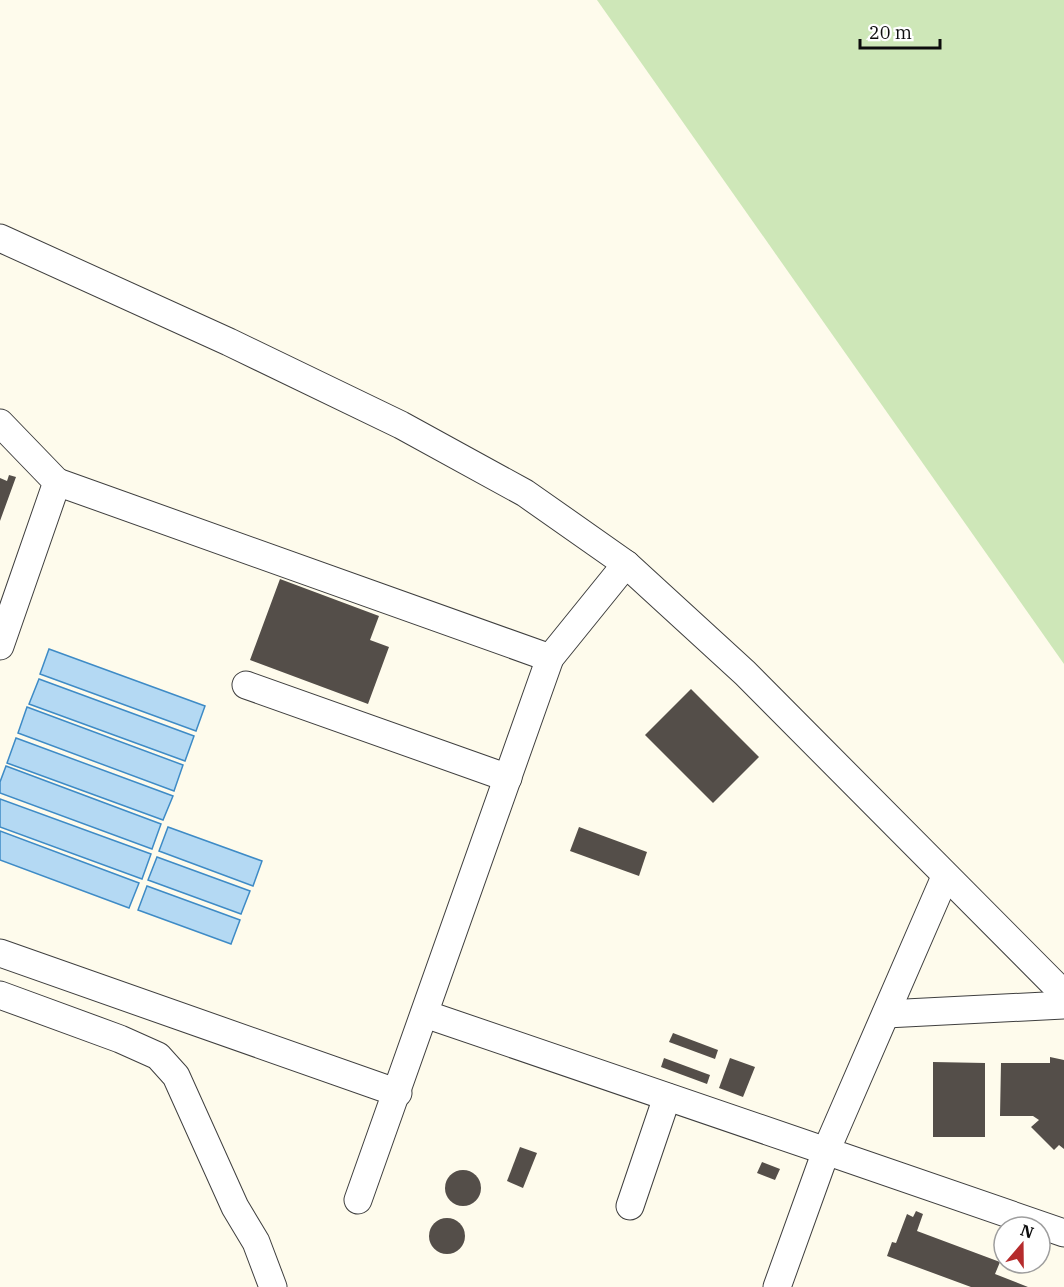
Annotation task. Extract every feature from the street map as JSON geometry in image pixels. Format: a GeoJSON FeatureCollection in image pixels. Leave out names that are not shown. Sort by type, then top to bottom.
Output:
{"type":"FeatureCollection","features":[{"type":"Feature","properties":{"kind":"lane"},"geometry":{"type":"LineString","coordinates":[[0,238],[229,342],[400,425],[525,493],[626,564],[746,673],[945,877],[1064,994]]}},
{"type":"Feature","properties":{"kind":"lane"},"geometry":{"type":"LineString","coordinates":[[0,423],[57,482],[550,658]]}},
{"type":"Feature","properties":{"kind":"lane"},"geometry":{"type":"LineString","coordinates":[[0,646],[57,482]]}},
{"type":"Feature","properties":{"kind":"lane"},"geometry":{"type":"LineString","coordinates":[[357,1200],[398,1093],[550,658],[626,564]]}},
{"type":"Feature","properties":{"kind":"lane"},"geometry":{"type":"LineString","coordinates":[[246,685],[508,778]]}},
{"type":"Feature","properties":{"kind":"lane"},"geometry":{"type":"LineString","coordinates":[[777,1287],[826,1151],[945,877]]}},
{"type":"Feature","properties":{"kind":"lane"},"geometry":{"type":"LineString","coordinates":[[0,953],[398,1093]]}},
{"type":"Feature","properties":{"kind":"lane"},"geometry":{"type":"LineString","coordinates":[[0,995],[120,1039],[158,1056],[176,1076],[235,1207],[256,1242],[273,1287]]}},
{"type":"Feature","properties":{"kind":"lane"},"geometry":{"type":"LineString","coordinates":[[886,1014],[1064,1005]]}},
{"type":"Feature","properties":{"kind":"lane"},"geometry":{"type":"LineString","coordinates":[[425,1014],[1064,1233]]}},
{"type":"Feature","properties":{"kind":"lane"},"geometry":{"type":"LineString","coordinates":[[630,1206],[667,1096]]}},
{"type":"Feature","properties":{"kind":"green space"},"geometry":{"type":"Polygon","coordinates":[[[597,0],[1064,0],[1064,664],[597,0]]]}},
{"type":"Feature","properties":{"kind":"water"},"geometry":{"type":"Polygon","coordinates":[[[49,649],[205,706],[196,731],[40,674],[49,649]]]}},
{"type":"Feature","properties":{"kind":"water"},"geometry":{"type":"Polygon","coordinates":[[[39,679],[194,736],[185,761],[29,704],[39,679]]]}},
{"type":"Feature","properties":{"kind":"water"},"geometry":{"type":"Polygon","coordinates":[[[27,707],[183,765],[174,791],[18,733],[27,707]]]}},
{"type":"Feature","properties":{"kind":"water"},"geometry":{"type":"Polygon","coordinates":[[[16,738],[173,796],[163,820],[7,763],[16,738]]]}},
{"type":"Feature","properties":{"kind":"water"},"geometry":{"type":"Polygon","coordinates":[[[6,766],[161,824],[152,849],[0,793],[0,782],[6,766]]]}},
{"type":"Feature","properties":{"kind":"water"},"geometry":{"type":"Polygon","coordinates":[[[0,799],[151,854],[142,879],[0,827],[0,799]]]}},
{"type":"Feature","properties":{"kind":"water"},"geometry":{"type":"Polygon","coordinates":[[[168,827],[262,861],[253,886],[159,851],[168,827]]]}},
{"type":"Feature","properties":{"kind":"water"},"geometry":{"type":"Polygon","coordinates":[[[0,831],[139,883],[129,908],[0,860],[0,831]]]}},
{"type":"Feature","properties":{"kind":"water"},"geometry":{"type":"Polygon","coordinates":[[[157,857],[250,891],[241,914],[148,880],[157,857]]]}},
{"type":"Feature","properties":{"kind":"water"},"geometry":{"type":"Polygon","coordinates":[[[147,886],[240,920],[231,944],[138,910],[147,886]]]}},
{"type":"Feature","properties":{"kind":"building"},"geometry":{"type":"Polygon","coordinates":[[[9,475],[16,477],[0,521],[0,478],[7,481],[9,475]]]}},
{"type":"Feature","properties":{"kind":"building"},"geometry":{"type":"Polygon","coordinates":[[[280,579],[379,616],[370,640],[389,647],[368,704],[250,660],[280,579]]]}},
{"type":"Feature","properties":{"kind":"building"},"geometry":{"type":"Polygon","coordinates":[[[691,689],[759,757],[713,803],[645,735],[691,689]]]}},
{"type":"Feature","properties":{"kind":"building"},"geometry":{"type":"Polygon","coordinates":[[[579,827],[647,852],[639,876],[570,851],[579,827]]]}},
{"type":"Feature","properties":{"kind":"building"},"geometry":{"type":"Polygon","coordinates":[[[673,1033],[718,1050],[715,1059],[669,1042],[673,1033]]]}},
{"type":"Feature","properties":{"kind":"building"},"geometry":{"type":"Polygon","coordinates":[[[1050,1057],[1064,1060],[1064,1149],[1059,1145],[1054,1150],[1031,1127],[1039,1120],[1033,1116],[1000,1116],[1001,1063],[1050,1063],[1050,1057]]]}},
{"type":"Feature","properties":{"kind":"building"},"geometry":{"type":"Polygon","coordinates":[[[664,1058],[710,1075],[707,1084],[661,1067],[664,1058]]]}},
{"type":"Feature","properties":{"kind":"building"},"geometry":{"type":"Polygon","coordinates":[[[730,1058],[755,1067],[743,1097],[719,1088],[730,1058]]]}},
{"type":"Feature","properties":{"kind":"building"},"geometry":{"type":"Polygon","coordinates":[[[933,1062],[985,1063],[985,1137],[933,1137],[933,1062]]]}},
{"type":"Feature","properties":{"kind":"building"},"geometry":{"type":"Polygon","coordinates":[[[520,1147],[537,1153],[523,1188],[507,1181],[520,1147]]]}},
{"type":"Feature","properties":{"kind":"building"},"geometry":{"type":"Polygon","coordinates":[[[762,1162],[780,1169],[775,1180],[757,1173],[762,1162]]]}},
{"type":"Feature","properties":{"kind":"building"},"geometry":{"type":"Polygon","coordinates":[[[463,1170],[476,1175],[481,1188],[476,1201],[463,1206],[450,1201],[445,1188],[450,1175],[463,1170]]]}},
{"type":"Feature","properties":{"kind":"building"},"geometry":{"type":"Polygon","coordinates":[[[916,1211],[923,1214],[917,1231],[992,1259],[992,1275],[1028,1287],[971,1287],[887,1256],[892,1242],[896,1243],[907,1214],[913,1217],[916,1211]]]}},
{"type":"Feature","properties":{"kind":"building"},"geometry":{"type":"Polygon","coordinates":[[[447,1218],[460,1223],[465,1236],[460,1249],[447,1254],[434,1249],[429,1236],[434,1223],[447,1218]]]}}]}
